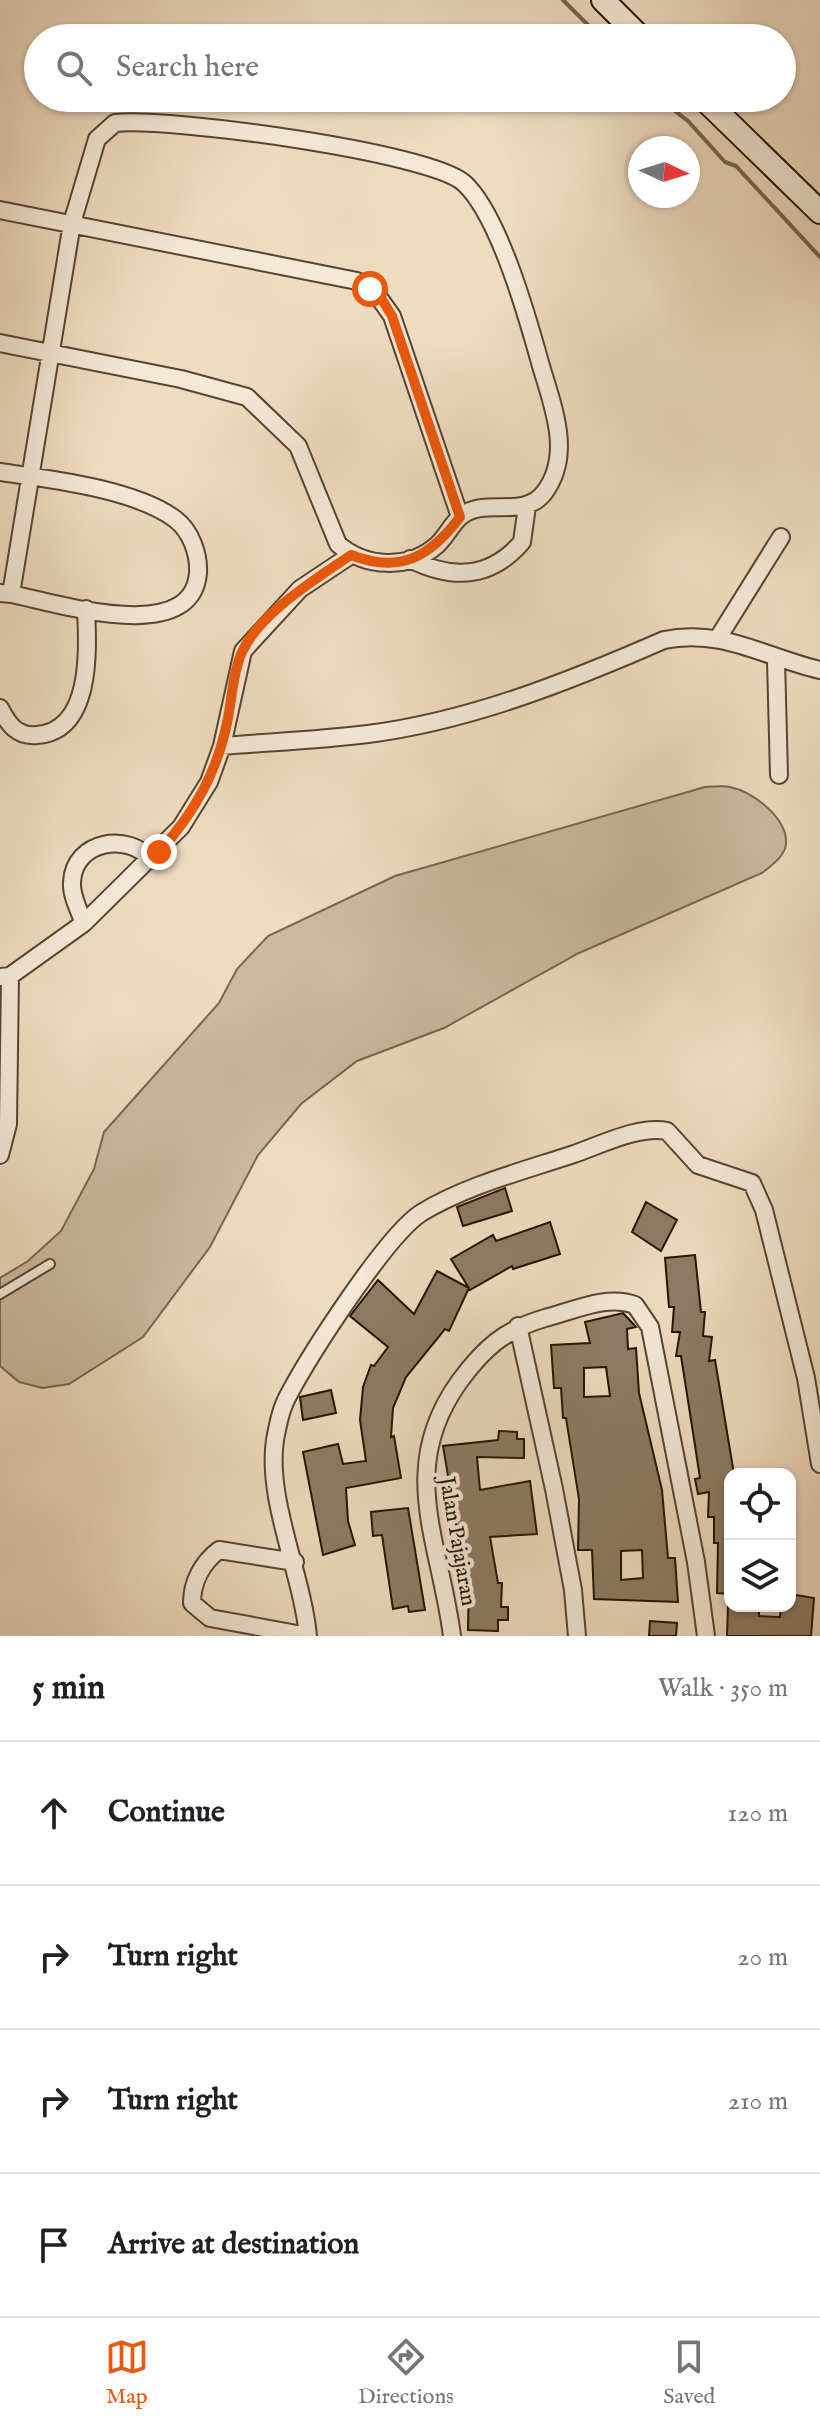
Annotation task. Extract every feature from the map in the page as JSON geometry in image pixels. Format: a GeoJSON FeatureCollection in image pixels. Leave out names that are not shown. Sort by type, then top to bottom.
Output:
{"type":"FeatureCollection","features":[{"type":"Feature","properties":{"kind":"main road"},"geometry":{"type":"LineString","coordinates":[[603,0],[627,24]]}},
{"type":"Feature","properties":{"kind":"main road"},"geometry":{"type":"LineString","coordinates":[[717,112],[820,212]]}},
{"type":"Feature","properties":{"kind":"street"},"geometry":{"type":"LineString","coordinates":[[0,343],[52,352],[247,397],[298,446],[338,544],[351,555],[386,564],[410,559],[438,544],[460,517],[483,509],[527,506],[538,500],[555,475],[559,457],[556,419],[538,355],[498,239],[474,195],[454,176],[410,161],[218,127],[128,121],[115,123],[97,139],[72,223],[52,352],[28,476],[6,593],[86,609],[157,615],[178,609],[189,600],[197,585],[199,563],[191,537],[175,519],[150,506],[113,494],[28,476],[0,472]]}},
{"type":"Feature","properties":{"kind":"street"},"geometry":{"type":"LineString","coordinates":[[0,210],[357,281],[375,292],[392,316],[460,517]]}},
{"type":"Feature","properties":{"kind":"street"},"geometry":{"type":"LineString","coordinates":[[410,559],[446,574],[477,573],[498,565],[522,542],[527,506]]}},
{"type":"Feature","properties":{"kind":"street"},"geometry":{"type":"LineString","coordinates":[[718,638],[781,537]]}},
{"type":"Feature","properties":{"kind":"street"},"geometry":{"type":"LineString","coordinates":[[0,1155],[8,1124],[5,977],[84,923],[151,860],[192,812],[222,746],[238,666],[252,638],[300,589],[351,555]]}},
{"type":"Feature","properties":{"kind":"street"},"geometry":{"type":"LineString","coordinates":[[0,708],[12,728],[34,736],[54,733],[74,717],[83,670],[86,609]]}},
{"type":"Feature","properties":{"kind":"street"},"geometry":{"type":"LineString","coordinates":[[222,746],[370,734],[409,726],[502,704],[664,640],[692,635],[718,638],[776,660],[820,670]]}},
{"type":"Feature","properties":{"kind":"street"},"geometry":{"type":"LineString","coordinates":[[776,660],[779,775]]}},
{"type":"Feature","properties":{"kind":"street"},"geometry":{"type":"LineString","coordinates":[[84,923],[72,884],[80,858],[97,846],[115,843],[143,850],[151,860]]}},
{"type":"Feature","properties":{"kind":"street"},"geometry":{"type":"LineString","coordinates":[[295,1562],[219,1550],[201,1570],[192,1588],[192,1603],[210,1618],[308,1636],[295,1562],[274,1475],[273,1456],[281,1413],[323,1339],[398,1236],[418,1215],[478,1186],[659,1129],[667,1131],[698,1165],[752,1183],[764,1210],[806,1378],[820,1464]]}},
{"type":"Feature","properties":{"kind":"street","name":"Jalan Pajajaran"},"geometry":{"type":"LineString","coordinates":[[452,1636],[424,1472],[428,1446],[444,1403],[473,1361],[502,1334],[518,1326],[614,1302],[635,1305],[643,1314],[661,1377],[696,1562],[706,1636]]}},
{"type":"Feature","properties":{"kind":"street"},"geometry":{"type":"LineString","coordinates":[[518,1326],[554,1489],[573,1590],[577,1636]]}},
{"type":"Feature","properties":{"kind":"lane"},"geometry":{"type":"LineString","coordinates":[[0,1294],[50,1264]]}},
{"type":"Feature","properties":{"kind":"shaded area"},"geometry":{"type":"Polygon","coordinates":[[[724,786],[749,794],[767,808],[781,825],[785,848],[780,857],[762,873],[579,953],[444,1028],[357,1061],[301,1104],[258,1155],[210,1247],[143,1337],[69,1384],[43,1388],[19,1382],[0,1366],[0,1278],[28,1261],[61,1231],[94,1169],[104,1132],[219,1003],[237,969],[268,936],[395,876],[705,787],[724,786]]]}},
{"type":"Feature","properties":{"kind":"building"},"geometry":{"type":"Polygon","coordinates":[[[505,1188],[512,1211],[463,1226],[457,1207],[505,1188]]]}},
{"type":"Feature","properties":{"kind":"building"},"geometry":{"type":"Polygon","coordinates":[[[646,1202],[677,1220],[661,1251],[632,1232],[646,1202]]]}},
{"type":"Feature","properties":{"kind":"building"},"geometry":{"type":"Polygon","coordinates":[[[550,1222],[560,1254],[513,1269],[512,1266],[470,1290],[451,1259],[493,1235],[496,1241],[550,1222]]]}},
{"type":"Feature","properties":{"kind":"building"},"geometry":{"type":"Polygon","coordinates":[[[695,1255],[701,1312],[705,1312],[703,1336],[712,1337],[709,1361],[715,1360],[733,1468],[724,1468],[724,1594],[717,1593],[718,1543],[714,1543],[714,1517],[708,1517],[709,1492],[698,1494],[695,1479],[700,1478],[681,1356],[676,1356],[680,1332],[672,1332],[674,1307],[669,1307],[665,1258],[695,1255]]]}},
{"type":"Feature","properties":{"kind":"building"},"geometry":{"type":"Polygon","coordinates":[[[437,1271],[469,1288],[449,1331],[445,1329],[406,1377],[393,1408],[391,1437],[394,1436],[401,1478],[346,1488],[348,1521],[355,1545],[323,1555],[303,1452],[338,1444],[343,1464],[366,1461],[360,1420],[363,1387],[371,1365],[374,1366],[388,1347],[350,1316],[378,1280],[414,1314],[437,1271]]]}},
{"type":"Feature","properties":{"kind":"building"},"geometry":{"type":"Polygon","coordinates":[[[623,1313],[636,1327],[627,1329],[628,1349],[636,1348],[639,1393],[662,1490],[668,1558],[675,1558],[678,1602],[594,1599],[592,1550],[578,1550],[579,1499],[566,1418],[563,1418],[561,1388],[554,1388],[551,1345],[590,1343],[585,1322],[623,1313]],[[606,1367],[584,1368],[584,1397],[610,1396],[606,1367]],[[642,1550],[621,1551],[621,1580],[643,1578],[642,1550]]]}},
{"type":"Feature","properties":{"kind":"building"},"geometry":{"type":"Polygon","coordinates":[[[331,1390],[336,1413],[303,1420],[300,1397],[331,1390]]]}},
{"type":"Feature","properties":{"kind":"building"},"geometry":{"type":"Polygon","coordinates":[[[499,1431],[517,1432],[517,1439],[524,1439],[524,1458],[477,1457],[480,1490],[530,1481],[537,1534],[490,1537],[498,1583],[502,1583],[501,1607],[508,1607],[508,1620],[498,1620],[498,1631],[468,1630],[469,1571],[464,1572],[443,1446],[498,1440],[499,1431]]]}},
{"type":"Feature","properties":{"kind":"building"},"geometry":{"type":"Polygon","coordinates":[[[408,1508],[425,1610],[409,1612],[408,1606],[393,1609],[382,1535],[373,1536],[371,1512],[408,1508]]]}},
{"type":"Feature","properties":{"kind":"building"},"geometry":{"type":"Polygon","coordinates":[[[796,1595],[814,1598],[811,1636],[727,1636],[728,1612],[759,1612],[759,1616],[780,1617],[780,1612],[796,1612],[796,1595]]]}},
{"type":"Feature","properties":{"kind":"building"},"geometry":{"type":"Polygon","coordinates":[[[650,1621],[677,1623],[676,1636],[649,1636],[650,1621]]]}},
{"type":"Feature","properties":{"kind":"waterway"},"geometry":{"type":"LineString","coordinates":[[563,0],[587,24]]}},
{"type":"Feature","properties":{"kind":"waterway"},"geometry":{"type":"LineString","coordinates":[[676,112],[725,162],[736,166],[820,257]]}},
{"type":"Feature","properties":{"kind":"route"},"geometry":{"type":"LineString","coordinates":[[159,852],[192,812],[209,782],[222,746],[238,666],[252,638],[300,589],[351,555],[386,564],[424,555],[438,544],[460,517],[392,316],[381,298],[370,289]]}}]}
